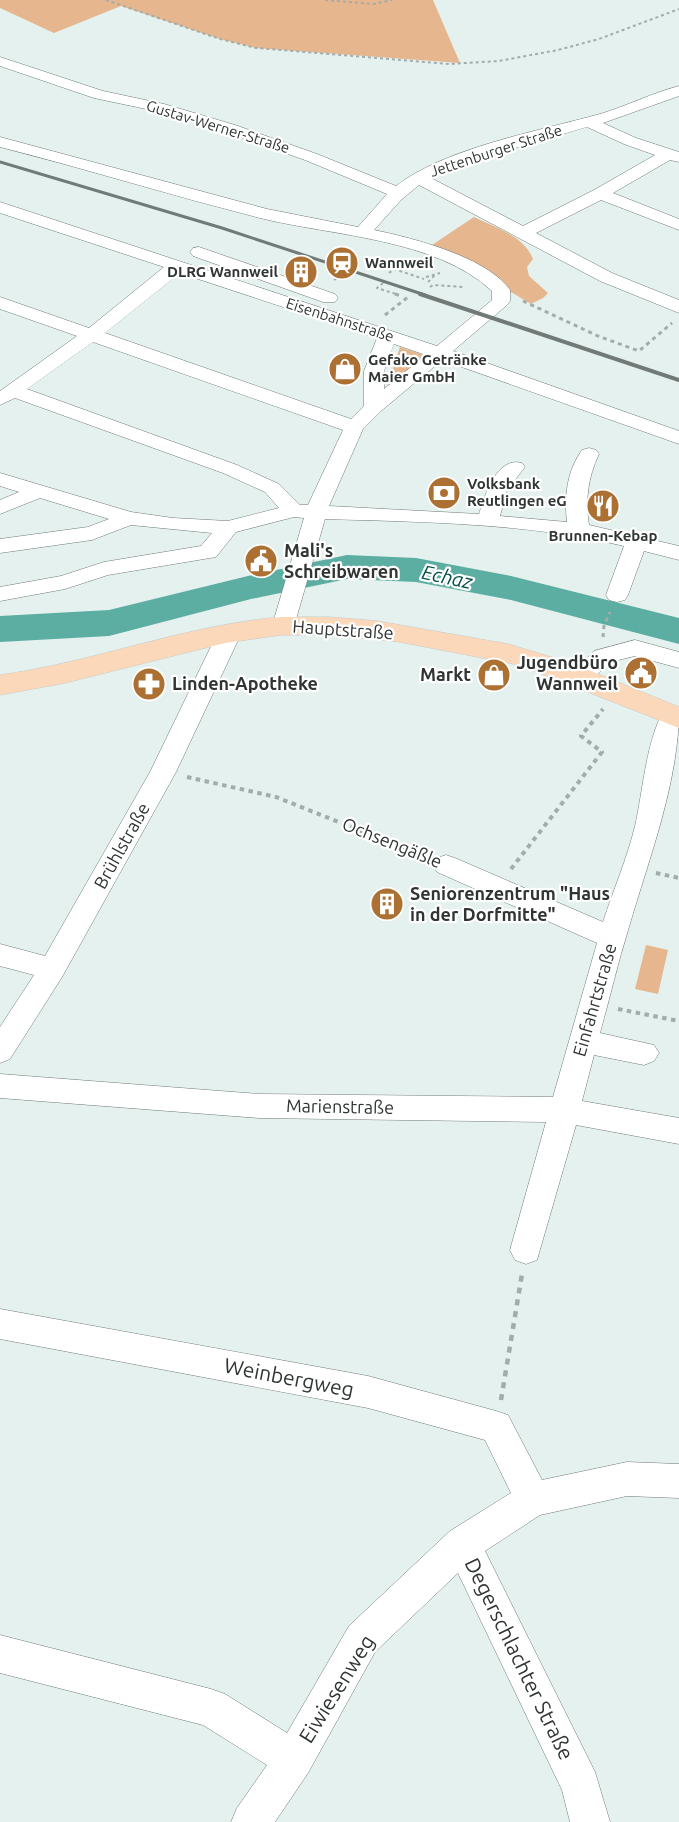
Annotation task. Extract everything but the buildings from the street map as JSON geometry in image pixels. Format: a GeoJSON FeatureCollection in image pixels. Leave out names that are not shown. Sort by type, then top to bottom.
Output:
{"type":"FeatureCollection","features":[{"type":"Feature","properties":{"kind":"main road","name":"Hauptstraße"},"geometry":{"type":"LineString","coordinates":[[0,684],[61,675],[229,634],[283,626],[349,627],[411,635],[509,654],[580,677],[676,717]]}},
{"type":"Feature","properties":{"kind":"street","name":"Gustav-Werner-Straße"},"geometry":{"type":"LineString","coordinates":[[0,61],[106,97],[159,107],[229,128],[311,157],[398,193]]}},
{"type":"Feature","properties":{"kind":"street","name":"Jettenburger Straße"},"geometry":{"type":"LineString","coordinates":[[363,232],[398,193],[418,178],[471,156],[588,122],[679,91]]}},
{"type":"Feature","properties":{"kind":"street"},"geometry":{"type":"LineString","coordinates":[[588,122],[630,141],[673,156]]}},
{"type":"Feature","properties":{"kind":"street"},"geometry":{"type":"LineString","coordinates":[[0,142],[266,214],[415,244],[448,257],[488,278],[498,287],[497,303],[374,407],[354,427],[321,500],[283,626]]}},
{"type":"Feature","properties":{"kind":"street"},"geometry":{"type":"LineString","coordinates":[[523,233],[673,156]]}},
{"type":"Feature","properties":{"kind":"street"},"geometry":{"type":"LineString","coordinates":[[418,178],[630,288],[679,307]]}},
{"type":"Feature","properties":{"kind":"street"},"geometry":{"type":"LineString","coordinates":[[600,194],[679,225]]}},
{"type":"Feature","properties":{"kind":"street","name":"Eisenbahnstraße"},"geometry":{"type":"LineString","coordinates":[[0,207],[177,266],[383,328],[440,353],[679,438]]}},
{"type":"Feature","properties":{"kind":"street"},"geometry":{"type":"LineString","coordinates":[[199,252],[315,292],[383,328],[374,371],[374,407]]}},
{"type":"Feature","properties":{"kind":"street"},"geometry":{"type":"LineString","coordinates":[[7,396],[91,335],[177,266]]}},
{"type":"Feature","properties":{"kind":"street"},"geometry":{"type":"LineString","coordinates":[[0,303],[354,427]]}},
{"type":"Feature","properties":{"kind":"street"},"geometry":{"type":"LineString","coordinates":[[7,396],[230,469],[272,488],[294,511]]}},
{"type":"Feature","properties":{"kind":"street"},"geometry":{"type":"LineString","coordinates":[[579,529],[576,489],[581,468],[590,454]]}},
{"type":"Feature","properties":{"kind":"street"},"geometry":{"type":"LineString","coordinates":[[488,521],[497,489],[514,467]]}},
{"type":"Feature","properties":{"kind":"street"},"geometry":{"type":"LineString","coordinates":[[0,479],[129,518],[228,527],[294,511],[423,516],[579,529],[679,553]]}},
{"type":"Feature","properties":{"kind":"street"},"geometry":{"type":"LineString","coordinates":[[0,508],[38,491]]}},
{"type":"Feature","properties":{"kind":"street"},"geometry":{"type":"LineString","coordinates":[[0,546],[92,533],[129,518]]}},
{"type":"Feature","properties":{"kind":"street"},"geometry":{"type":"LineString","coordinates":[[0,594],[65,582],[104,569],[208,552],[228,527]]}},
{"type":"Feature","properties":{"kind":"street"},"geometry":{"type":"LineString","coordinates":[[92,533],[104,569]]}},
{"type":"Feature","properties":{"kind":"street"},"geometry":{"type":"LineString","coordinates":[[617,595],[636,542]]}},
{"type":"Feature","properties":{"kind":"street","name":"Brühlstraße"},"geometry":{"type":"LineString","coordinates":[[0,1051],[52,969],[164,772],[229,634]]}},
{"type":"Feature","properties":{"kind":"street"},"geometry":{"type":"LineString","coordinates":[[580,677],[602,656],[635,648],[679,660]]}},
{"type":"Feature","properties":{"kind":"street","name":"Einfahrtstraße"},"geometry":{"type":"LineString","coordinates":[[526,1250],[612,938],[647,828],[663,749],[676,717]]}},
{"type":"Feature","properties":{"kind":"street","name":"Ochsengäßle"},"geometry":{"type":"LineString","coordinates":[[446,866],[497,886],[612,938]]}},
{"type":"Feature","properties":{"kind":"street"},"geometry":{"type":"LineString","coordinates":[[0,955],[52,969]]}},
{"type":"Feature","properties":{"kind":"street"},"geometry":{"type":"LineString","coordinates":[[584,1041],[644,1053]]}},
{"type":"Feature","properties":{"kind":"street","name":"Marienstraße"},"geometry":{"type":"LineString","coordinates":[[0,1086],[260,1106],[564,1110],[679,1131]]}},
{"type":"Feature","properties":{"kind":"street","name":"Weinbergweg"},"geometry":{"type":"LineString","coordinates":[[0,1324],[368,1392],[496,1427]]}},
{"type":"Feature","properties":{"kind":"street"},"geometry":{"type":"LineString","coordinates":[[496,1427],[533,1499]]}},
{"type":"Feature","properties":{"kind":"street","name":"Degerschlachter Straße"},"geometry":{"type":"LineString","coordinates":[[590,1822],[581,1786],[464,1544],[533,1499],[627,1479],[679,1481]]}},
{"type":"Feature","properties":{"kind":"street","name":"Eiwiesenweg"},"geometry":{"type":"LineString","coordinates":[[251,1822],[294,1759],[362,1639],[464,1544]]}},
{"type":"Feature","properties":{"kind":"street"},"geometry":{"type":"LineString","coordinates":[[0,1654],[211,1708],[294,1759]]}},
{"type":"Feature","properties":{"kind":"path"},"geometry":{"type":"LineString","coordinates":[[106,0],[220,39],[256,48],[450,64],[500,61],[558,50],[599,39],[679,9]]}},
{"type":"Feature","properties":{"kind":"path"},"geometry":{"type":"LineString","coordinates":[[325,0],[374,4],[392,0]]}},
{"type":"Feature","properties":{"kind":"path"},"geometry":{"type":"LineString","coordinates":[[366,0],[374,4]]}},
{"type":"Feature","properties":{"kind":"path"},"geometry":{"type":"LineString","coordinates":[[389,273],[394,269],[425,278],[436,273],[428,282]]}},
{"type":"Feature","properties":{"kind":"path"},"geometry":{"type":"LineString","coordinates":[[342,275],[348,271]]}},
{"type":"Feature","properties":{"kind":"path"},"geometry":{"type":"LineString","coordinates":[[383,283],[377,288],[401,296]]}},
{"type":"Feature","properties":{"kind":"path"},"geometry":{"type":"LineString","coordinates":[[430,287],[448,287]]}},
{"type":"Feature","properties":{"kind":"path"},"geometry":{"type":"LineString","coordinates":[[383,328],[408,297]]}},
{"type":"Feature","properties":{"kind":"path"},"geometry":{"type":"LineString","coordinates":[[497,303],[519,299],[580,329],[639,351],[679,317]]}},
{"type":"Feature","properties":{"kind":"path"},"geometry":{"type":"LineString","coordinates":[[497,886],[602,752],[582,736],[616,692]]}},
{"type":"Feature","properties":{"kind":"path","name":"Ochsengäßle"},"geometry":{"type":"LineString","coordinates":[[164,772],[276,797],[446,866]]}},
{"type":"Feature","properties":{"kind":"path"},"geometry":{"type":"LineString","coordinates":[[594,1004],[679,1021]]}},
{"type":"Feature","properties":{"kind":"path"},"geometry":{"type":"LineString","coordinates":[[496,1427],[526,1250]]}},
{"type":"Feature","properties":{"kind":"shaded area"},"geometry":{"type":"Polygon","coordinates":[[[0,0],[433,0],[460,63],[256,48],[220,39],[121,6],[54,33],[0,8],[0,0]]]}},
{"type":"Feature","properties":{"kind":"shaded area"},"geometry":{"type":"Polygon","coordinates":[[[474,217],[508,233],[529,251],[533,259],[527,267],[529,276],[548,293],[543,298],[531,304],[432,245],[474,217]]]}},
{"type":"Feature","properties":{"kind":"shaded area"},"geometry":{"type":"Polygon","coordinates":[[[400,347],[427,356],[386,390],[400,347]]]}},
{"type":"Feature","properties":{"kind":"shaded area"},"geometry":{"type":"Polygon","coordinates":[[[646,945],[668,950],[658,994],[635,989],[646,945]]]}},
{"type":"Feature","properties":{"kind":"waterway","name":"Echaz"},"geometry":{"type":"LineString","coordinates":[[0,629],[109,623],[248,588],[347,567],[416,570],[511,588],[616,613],[679,631]]}},
{"type":"Feature","properties":{"kind":"railway"},"geometry":{"type":"LineString","coordinates":[[0,162],[222,228],[425,295]]}},
{"type":"Feature","properties":{"kind":"railway"},"geometry":{"type":"LineString","coordinates":[[420,294],[679,380]]}},
{"type":"Feature","properties":{"kind":"place","name":"Wannweil"},"geometry":{"type":"Point","coordinates":[342,263]}},
{"type":"Feature","properties":{"kind":"place","name":"DLRG Wannweil"},"geometry":{"type":"Point","coordinates":[301,272]}},
{"type":"Feature","properties":{"kind":"place","name":"Gefako Getränke Maier GmbH"},"geometry":{"type":"Point","coordinates":[345,369]}},
{"type":"Feature","properties":{"kind":"place","name":"Volksbank Reutlingen eG"},"geometry":{"type":"Point","coordinates":[444,493]}},
{"type":"Feature","properties":{"kind":"place","name":"Brunnen-Kebap"},"geometry":{"type":"Point","coordinates":[603,506]}},
{"type":"Feature","properties":{"kind":"place","name":"Mali's Schreibwaren"},"geometry":{"type":"Point","coordinates":[261,561]}},
{"type":"Feature","properties":{"kind":"place","name":"Jugendbüro Wannweil"},"geometry":{"type":"Point","coordinates":[641,673]}},
{"type":"Feature","properties":{"kind":"place","name":"Markt"},"geometry":{"type":"Point","coordinates":[494,675]}},
{"type":"Feature","properties":{"kind":"place","name":"Linden-Apotheke"},"geometry":{"type":"Point","coordinates":[149,684]}},
{"type":"Feature","properties":{"kind":"place","name":"Seniorenzentrum \"Haus in der Dorfmitte\""},"geometry":{"type":"Point","coordinates":[387,904]}}]}
